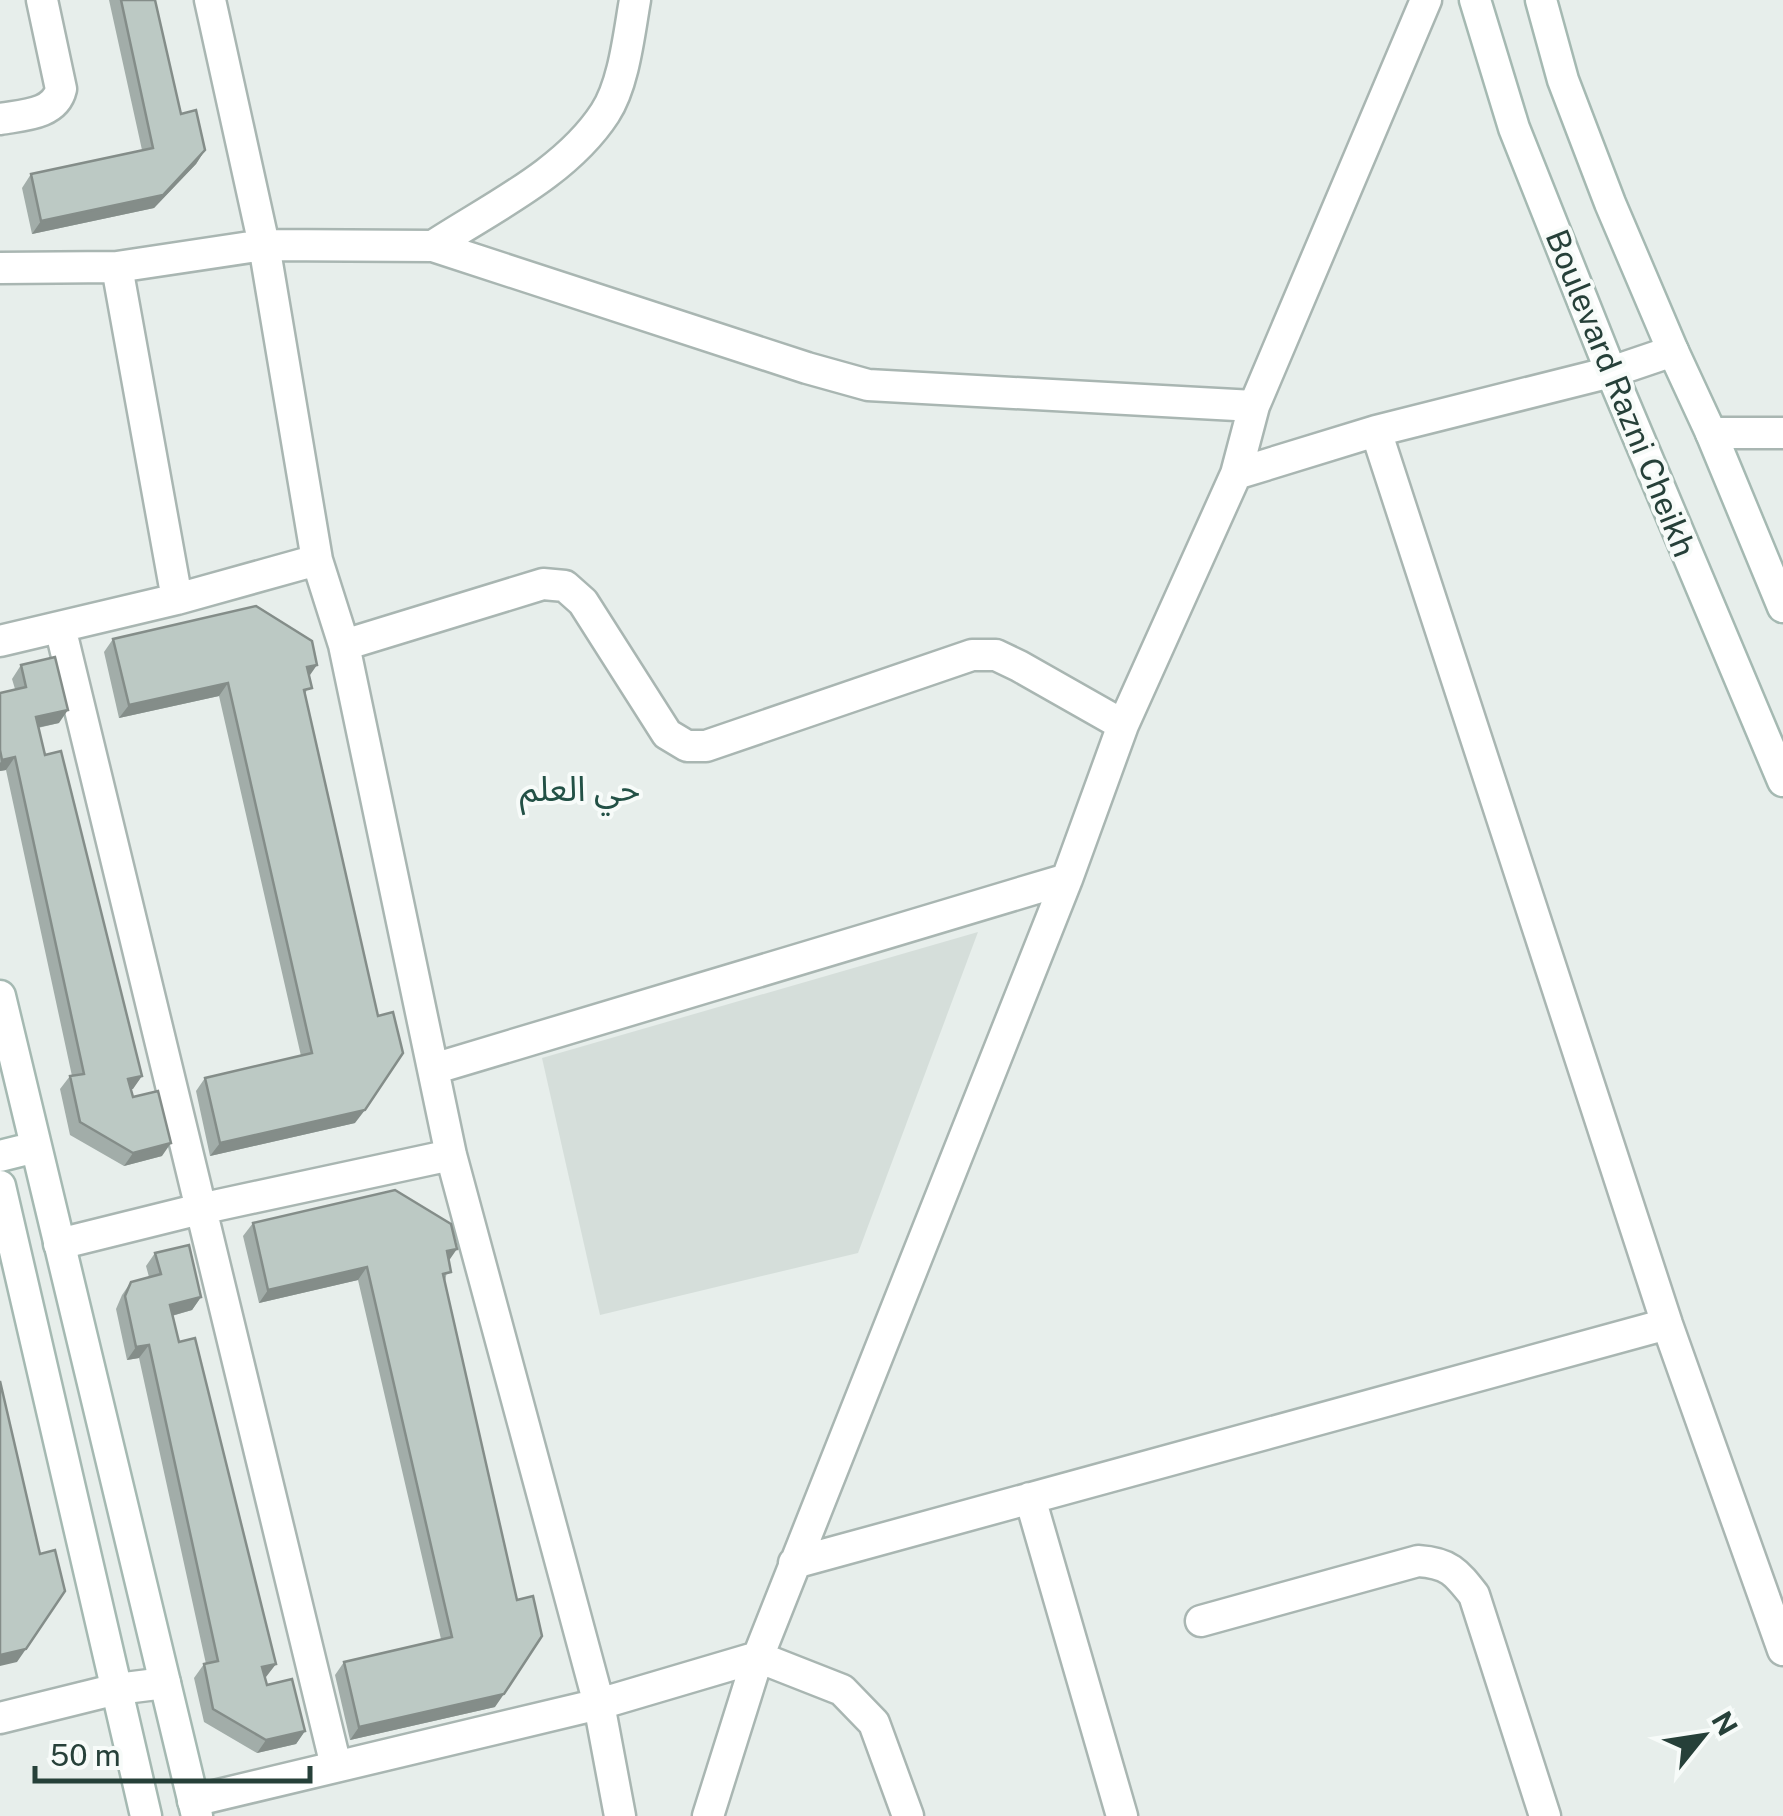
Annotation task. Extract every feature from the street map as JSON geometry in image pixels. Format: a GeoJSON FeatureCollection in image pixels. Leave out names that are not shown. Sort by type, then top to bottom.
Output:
{"type":"FeatureCollection","features":[{"type":"Feature","properties":{"kind":"street"},"geometry":{"type":"LineString","coordinates":[[0,119],[46,110],[60,97],[42,0]]}},
{"type":"Feature","properties":{"kind":"street"},"geometry":{"type":"LineString","coordinates":[[210,0],[264,245],[317,560],[344,645],[451,1156],[599,1704],[620,1816]]}},
{"type":"Feature","properties":{"kind":"street"},"geometry":{"type":"LineString","coordinates":[[432,246],[562,164],[606,112],[623,67],[634,0]]}},
{"type":"Feature","properties":{"kind":"street"},"geometry":{"type":"LineString","coordinates":[[708,1816],[758,1657],[794,1562],[1067,880],[1123,725],[1236,474],[1254,406],[1426,0]]}},
{"type":"Feature","properties":{"kind":"street","name":"Boulevard Razni Cheikh"},"geometry":{"type":"LineString","coordinates":[[1476,0],[1514,128],[1610,372],[1783,780]]}},
{"type":"Feature","properties":{"kind":"street","name":"Boulevard Razni Cheikh"},"geometry":{"type":"LineString","coordinates":[[1541,0],[1563,80],[1610,203],[1712,433],[1783,606]]}},
{"type":"Feature","properties":{"kind":"street"},"geometry":{"type":"LineString","coordinates":[[0,268],[117,267],[264,245],[432,246],[868,385],[1254,406]]}},
{"type":"Feature","properties":{"kind":"street"},"geometry":{"type":"LineString","coordinates":[[117,267],[177,599]]}},
{"type":"Feature","properties":{"kind":"street"},"geometry":{"type":"LineString","coordinates":[[1236,474],[1376,431],[1610,372],[1673,351]]}},
{"type":"Feature","properties":{"kind":"street"},"geometry":{"type":"LineString","coordinates":[[1376,431],[1667,1324],[1783,1650]]}},
{"type":"Feature","properties":{"kind":"street"},"geometry":{"type":"LineString","coordinates":[[1712,433],[1783,433]]}},
{"type":"Feature","properties":{"kind":"street"},"geometry":{"type":"LineString","coordinates":[[0,641],[177,599],[317,560]]}},
{"type":"Feature","properties":{"kind":"street"},"geometry":{"type":"LineString","coordinates":[[344,645],[544,584],[565,586],[583,602],[667,734],[687,746],[706,746],[972,655],[996,656],[1018,666],[1123,725]]}},
{"type":"Feature","properties":{"kind":"street"},"geometry":{"type":"LineString","coordinates":[[60,627],[336,1766]]}},
{"type":"Feature","properties":{"kind":"street"},"geometry":{"type":"LineString","coordinates":[[433,1069],[1067,880]]}},
{"type":"Feature","properties":{"kind":"street"},"geometry":{"type":"LineString","coordinates":[[0,996],[195,1808],[336,1766],[599,1704],[758,1657],[842,1690],[874,1724],[908,1816]]}},
{"type":"Feature","properties":{"kind":"street"},"geometry":{"type":"LineString","coordinates":[[0,1156],[36,1148]]}},
{"type":"Feature","properties":{"kind":"street"},"geometry":{"type":"LineString","coordinates":[[60,1244],[200,1209],[451,1156]]}},
{"type":"Feature","properties":{"kind":"street"},"geometry":{"type":"LineString","coordinates":[[0,1186],[146,1816]]}},
{"type":"Feature","properties":{"kind":"street"},"geometry":{"type":"LineString","coordinates":[[794,1562],[1667,1324]]}},
{"type":"Feature","properties":{"kind":"street"},"geometry":{"type":"LineString","coordinates":[[1030,1498],[1122,1816]]}},
{"type":"Feature","properties":{"kind":"street"},"geometry":{"type":"LineString","coordinates":[[1201,1621],[1418,1561],[1440,1562],[1458,1574],[1474,1596],[1545,1816]]}},
{"type":"Feature","properties":{"kind":"street"},"geometry":{"type":"LineString","coordinates":[[0,1718],[117,1689],[164,1683]]}},
{"type":"Feature","properties":{"kind":"shaded area"},"geometry":{"type":"Polygon","coordinates":[[[978,932],[858,1253],[600,1315],[542,1058],[978,932]]]}},
{"type":"Feature","properties":{"kind":"building"},"geometry":{"type":"Polygon","coordinates":[[[121,0],[155,0],[181,114],[196,110],[205,150],[163,195],[41,221],[31,174],[153,148],[121,0]]]}},
{"type":"Feature","properties":{"kind":"building"},"geometry":{"type":"Polygon","coordinates":[[[256,606],[312,641],[317,665],[307,667],[312,688],[304,690],[378,1016],[393,1012],[403,1053],[365,1110],[220,1143],[205,1078],[312,1053],[228,683],[129,705],[113,639],[256,606]]]}},
{"type":"Feature","properties":{"kind":"building"},"geometry":{"type":"Polygon","coordinates":[[[55,657],[68,710],[36,717],[45,755],[61,751],[142,1076],[128,1079],[133,1097],[158,1091],[171,1143],[133,1153],[80,1122],[70,1076],[84,1074],[15,757],[2,760],[0,750],[0,693],[26,687],[21,665],[55,657]]]}},
{"type":"Feature","properties":{"kind":"building"},"geometry":{"type":"Polygon","coordinates":[[[395,1190],[451,1224],[457,1249],[447,1251],[451,1272],[443,1274],[517,1600],[533,1596],[542,1636],[504,1694],[359,1727],[344,1662],[452,1637],[367,1267],[268,1290],[253,1223],[395,1190]]]}},
{"type":"Feature","properties":{"kind":"building"},"geometry":{"type":"Polygon","coordinates":[[[189,1245],[201,1297],[170,1305],[179,1342],[195,1338],[276,1664],[262,1667],[267,1685],[292,1679],[305,1731],[266,1740],[213,1709],[204,1664],[218,1661],[149,1345],[136,1347],[125,1296],[131,1282],[161,1274],[155,1253],[189,1245]]]}},
{"type":"Feature","properties":{"kind":"building"},"geometry":{"type":"Polygon","coordinates":[[[0,1381],[40,1554],[55,1550],[65,1591],[26,1649],[0,1655],[0,1381]]]}},
{"type":"Feature","properties":{"kind":"district","name":"حي العلم"},"geometry":{"type":"Point","coordinates":[580,788]}}]}
